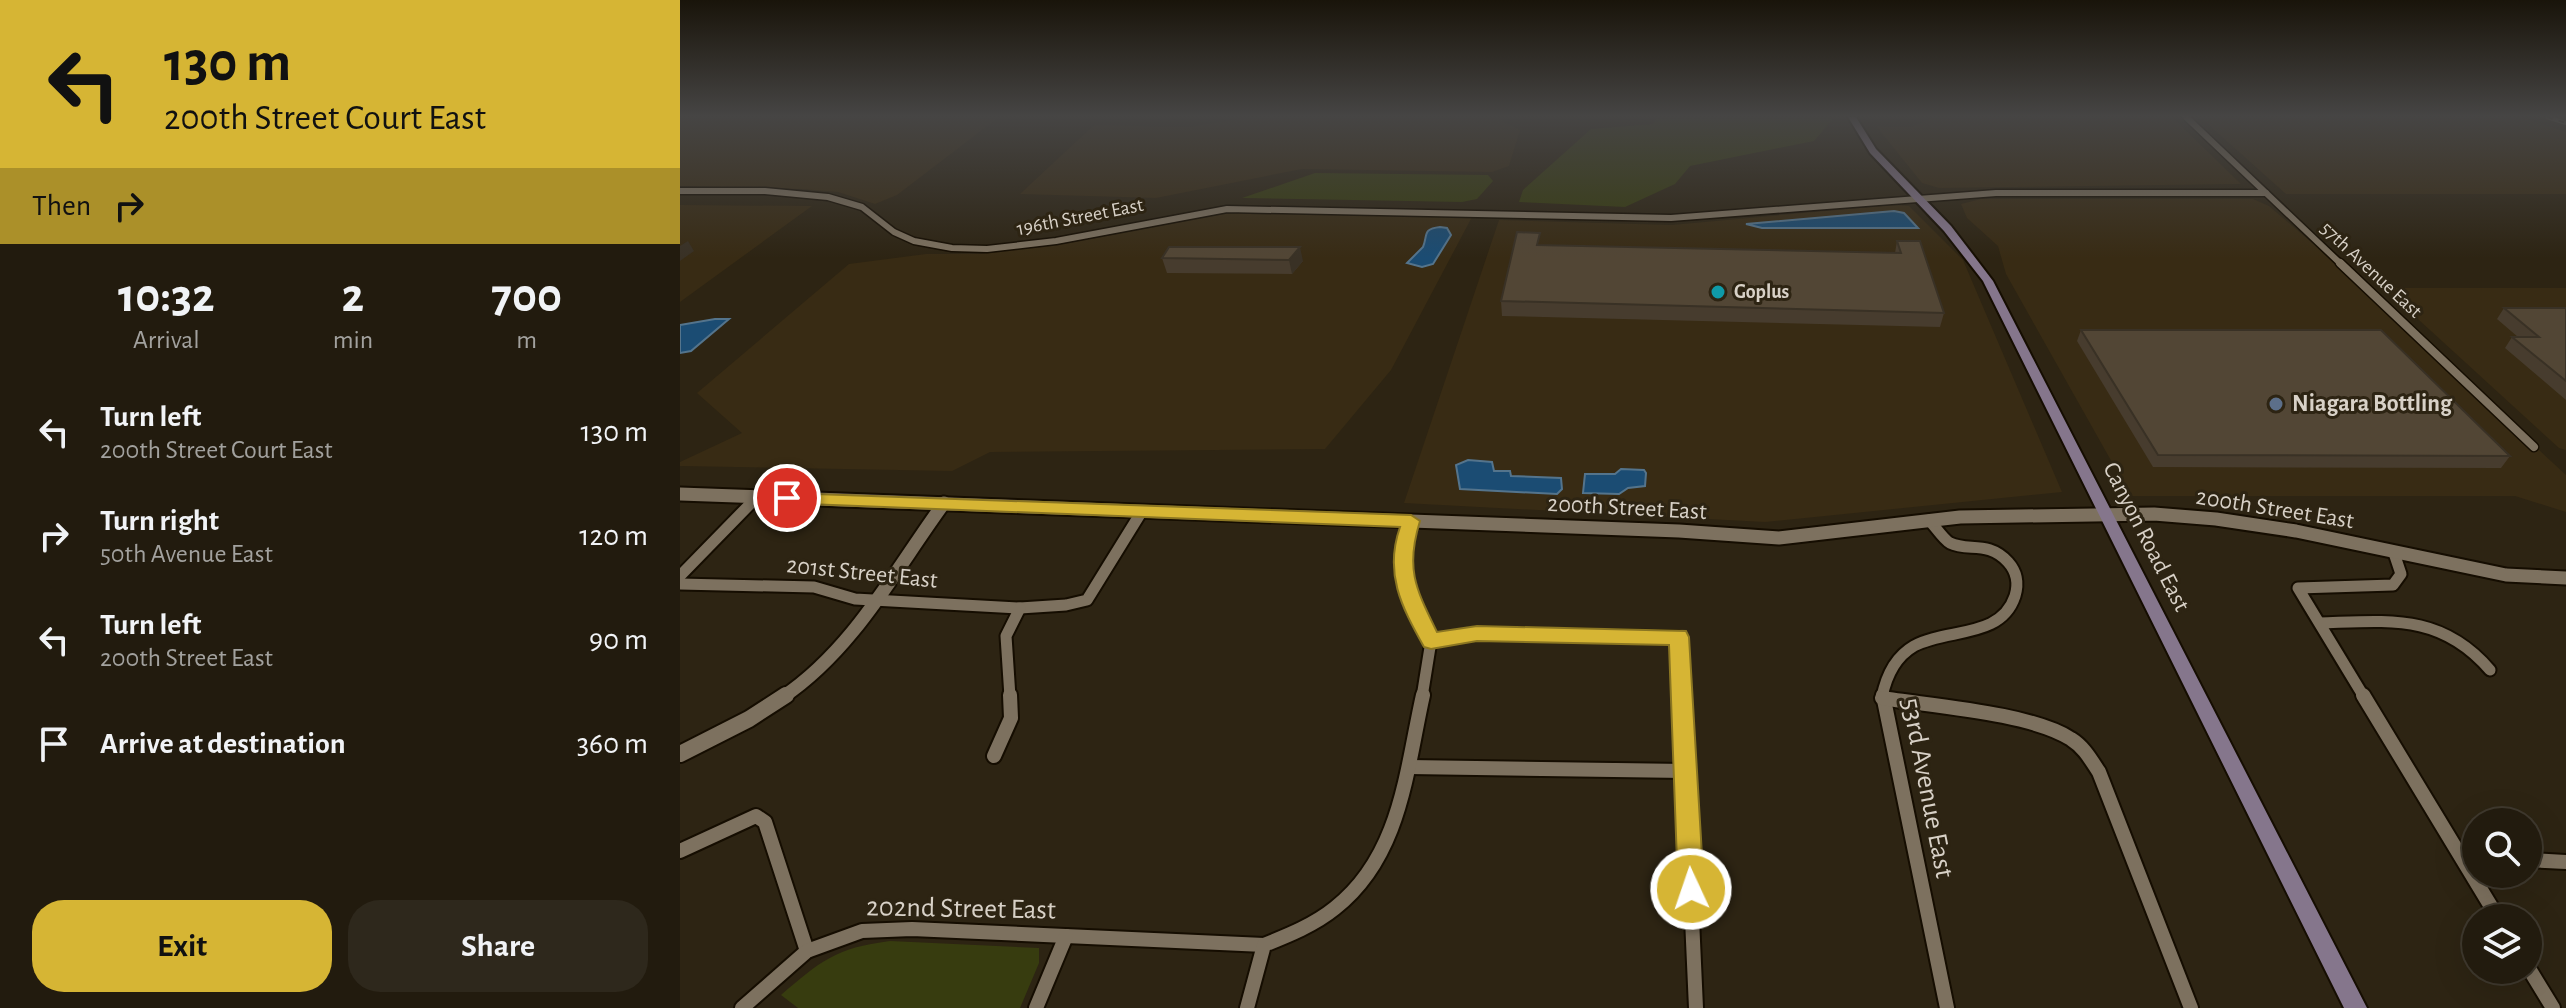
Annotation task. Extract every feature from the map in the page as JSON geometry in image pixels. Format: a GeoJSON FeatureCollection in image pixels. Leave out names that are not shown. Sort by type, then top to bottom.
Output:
{"type":"FeatureCollection","features":[{"type":"Feature","properties":{"kind":"main road","name":"Canyon Road East"},"geometry":{"type":"LineString","coordinates":[[1883,164],[1956,237],[1988,281],[2356,1008]]}},
{"type":"Feature","properties":{"kind":"street","name":"57th Avenue East"},"geometry":{"type":"LineString","coordinates":[[2236,164],[2534,447]]}},
{"type":"Feature","properties":{"kind":"street","name":"196th Street East"},"geometry":{"type":"LineString","coordinates":[[680,191],[825,196],[853,203],[906,238],[950,248],[982,249],[1056,241],[1162,217],[1227,209],[1671,218],[2012,192],[2266,193]]}},
{"type":"Feature","properties":{"kind":"street","name":"200th Street East"},"geometry":{"type":"LineString","coordinates":[[680,494],[1779,538],[1929,520],[2105,514],[2216,519],[2296,531],[2506,575],[2566,578]]}},
{"type":"Feature","properties":{"kind":"street"},"geometry":{"type":"LineString","coordinates":[[680,576],[756,498]]}},
{"type":"Feature","properties":{"kind":"street"},"geometry":{"type":"LineString","coordinates":[[680,754],[731,729],[790,693],[833,653],[877,600],[944,503]]}},
{"type":"Feature","properties":{"kind":"street","name":"201st Street East"},"geometry":{"type":"LineString","coordinates":[[680,584],[814,587],[855,599],[1020,608],[1066,605],[1087,600],[1142,511]]}},
{"type":"Feature","properties":{"kind":"street","name":"53rd Avenue East"},"geometry":{"type":"LineString","coordinates":[[1929,520],[1950,543],[1994,549],[2015,571],[2015,599],[2005,614],[1987,625],[1914,646],[1900,657],[1889,673],[1882,698],[1947,1008]]}},
{"type":"Feature","properties":{"kind":"street"},"geometry":{"type":"LineString","coordinates":[[1247,1008],[1264,945],[1282,939],[1327,913],[1370,872],[1385,849],[1397,819],[1431,641],[1406,588],[1401,564],[1411,521]]}},
{"type":"Feature","properties":{"kind":"street"},"geometry":{"type":"LineString","coordinates":[[2394,553],[2401,574],[2393,585],[2298,588],[2462,847]]}},
{"type":"Feature","properties":{"kind":"street"},"geometry":{"type":"LineString","coordinates":[[994,756],[1011,718],[1006,636],[1020,608]]}},
{"type":"Feature","properties":{"kind":"street"},"geometry":{"type":"LineString","coordinates":[[2320,623],[2406,622],[2428,626],[2463,640],[2490,670]]}},
{"type":"Feature","properties":{"kind":"street"},"geometry":{"type":"LineString","coordinates":[[1431,641],[1477,633],[1679,637],[1696,1008]]}},
{"type":"Feature","properties":{"kind":"street"},"geometry":{"type":"LineString","coordinates":[[1882,698],[2038,723],[2071,739],[2087,753],[2099,772],[2191,1008]]}},
{"type":"Feature","properties":{"kind":"street"},"geometry":{"type":"LineString","coordinates":[[1409,767],[1685,771]]}},
{"type":"Feature","properties":{"kind":"street"},"geometry":{"type":"LineString","coordinates":[[680,851],[756,816],[765,822],[807,951],[742,1008]]}},
{"type":"Feature","properties":{"kind":"street"},"geometry":{"type":"LineString","coordinates":[[2542,861],[2566,862]]}},
{"type":"Feature","properties":{"kind":"street","name":"202nd Street East"},"geometry":{"type":"LineString","coordinates":[[807,951],[862,931],[912,929],[1264,945]]}},
{"type":"Feature","properties":{"kind":"street"},"geometry":{"type":"LineString","coordinates":[[1036,1008],[1066,936]]}},
{"type":"Feature","properties":{"kind":"street"},"geometry":{"type":"LineString","coordinates":[[2538,984],[2553,1008]]}},
{"type":"Feature","properties":{"kind":"shaded area"},"geometry":{"type":"Polygon","coordinates":[[[680,164],[937,164],[897,195],[875,204],[838,192],[680,186],[680,164]]]}},
{"type":"Feature","properties":{"kind":"shaded area"},"geometry":{"type":"Polygon","coordinates":[[[1052,164],[1510,164],[1492,172],[1302,169],[1156,198],[1020,194],[1052,164]]]}},
{"type":"Feature","properties":{"kind":"shaded area"},"geometry":{"type":"Polygon","coordinates":[[[1907,164],[2220,164],[2241,184],[1939,188],[1922,183],[1907,164]]]}},
{"type":"Feature","properties":{"kind":"shaded area"},"geometry":{"type":"Polygon","coordinates":[[[2253,164],[2566,164],[2566,194],[2286,194],[2253,164]]]}},
{"type":"Feature","properties":{"kind":"shaded area"},"geometry":{"type":"Polygon","coordinates":[[[1981,199],[2253,199],[2269,206],[2358,282],[2566,475],[2566,512],[2515,496],[2131,496],[2006,274],[1998,246],[1967,218],[1961,204],[1981,199]]]}},
{"type":"Feature","properties":{"kind":"shaded area"},"geometry":{"type":"Polygon","coordinates":[[[680,205],[812,206],[680,302],[680,205]]]}},
{"type":"Feature","properties":{"kind":"shaded area"},"geometry":{"type":"Polygon","coordinates":[[[1909,206],[1963,260],[2062,492],[1765,522],[1404,503],[1499,220],[1671,225],[1909,206]]]}},
{"type":"Feature","properties":{"kind":"shaded area"},"geometry":{"type":"Polygon","coordinates":[[[1239,213],[1472,217],[1391,370],[1325,449],[990,452],[952,471],[680,466],[680,462],[742,433],[697,393],[849,264],[926,254],[981,254],[1078,241],[1186,216],[1239,213]]]}},
{"type":"Feature","properties":{"kind":"shaded area"},"geometry":{"type":"Polygon","coordinates":[[[2384,288],[2566,288],[2566,450],[2559,448],[2384,288]]]}},
{"type":"Feature","properties":{"kind":"green space"},"geometry":{"type":"Polygon","coordinates":[[[1552,164],[1700,164],[1690,166],[1675,184],[1625,207],[1519,202],[1523,190],[1552,164]]]}},
{"type":"Feature","properties":{"kind":"green space"},"geometry":{"type":"Polygon","coordinates":[[[1315,173],[1488,175],[1493,181],[1477,199],[1462,202],[1242,198],[1315,173]]]}},
{"type":"Feature","properties":{"kind":"green space"},"geometry":{"type":"Polygon","coordinates":[[[890,941],[1039,948],[1039,963],[1020,1008],[798,1008],[781,995],[807,973],[842,952],[890,941]]]}},
{"type":"Feature","properties":{"kind":"water"},"geometry":{"type":"Polygon","coordinates":[[[1894,211],[1904,213],[1918,228],[1762,228],[1746,224],[1894,211]]]}},
{"type":"Feature","properties":{"kind":"water"},"geometry":{"type":"Polygon","coordinates":[[[1447,228],[1451,235],[1433,264],[1422,267],[1407,263],[1423,247],[1428,231],[1447,228]]]}},
{"type":"Feature","properties":{"kind":"water"},"geometry":{"type":"Polygon","coordinates":[[[729,319],[691,351],[680,353],[680,325],[729,319]]]}},
{"type":"Feature","properties":{"kind":"water"},"geometry":{"type":"Polygon","coordinates":[[[1468,460],[1492,462],[1494,471],[1510,471],[1511,476],[1561,478],[1562,489],[1557,494],[1460,489],[1456,465],[1468,460]]]}},
{"type":"Feature","properties":{"kind":"water"},"geometry":{"type":"Polygon","coordinates":[[[1621,469],[1644,470],[1645,486],[1628,488],[1619,494],[1583,493],[1585,474],[1615,474],[1621,469]]]}},
{"type":"Feature","properties":{"kind":"building","name":"Goplus"},"geometry":{"type":"Polygon","coordinates":[[[1517,232],[1540,233],[1537,245],[1901,253],[1897,241],[1920,241],[1944,313],[1501,301],[1517,232]]]}},
{"type":"Feature","properties":{"kind":"building"},"geometry":{"type":"Polygon","coordinates":[[[1169,247],[1300,247],[1289,260],[1162,258],[1169,247]]]}},
{"type":"Feature","properties":{"kind":"building"},"geometry":{"type":"Polygon","coordinates":[[[2504,308],[2566,308],[2566,381],[2512,337],[2539,337],[2504,308]]]}},
{"type":"Feature","properties":{"kind":"building","name":"Niagara Bottling"},"geometry":{"type":"Polygon","coordinates":[[[2081,330],[2381,330],[2510,456],[2158,455],[2081,330]]]}},
{"type":"Feature","properties":{"kind":"place","name":"Goplus"},"geometry":{"type":"Point","coordinates":[1718,292]}},
{"type":"Feature","properties":{"kind":"place","name":"Niagara Bottling"},"geometry":{"type":"Point","coordinates":[2276,404]}},
{"type":"Feature","properties":{"kind":"route"},"geometry":{"type":"LineString","coordinates":[[787,498],[1411,521],[1401,564],[1406,588],[1431,641],[1477,633],[1679,637],[1691,889]]}}]}
